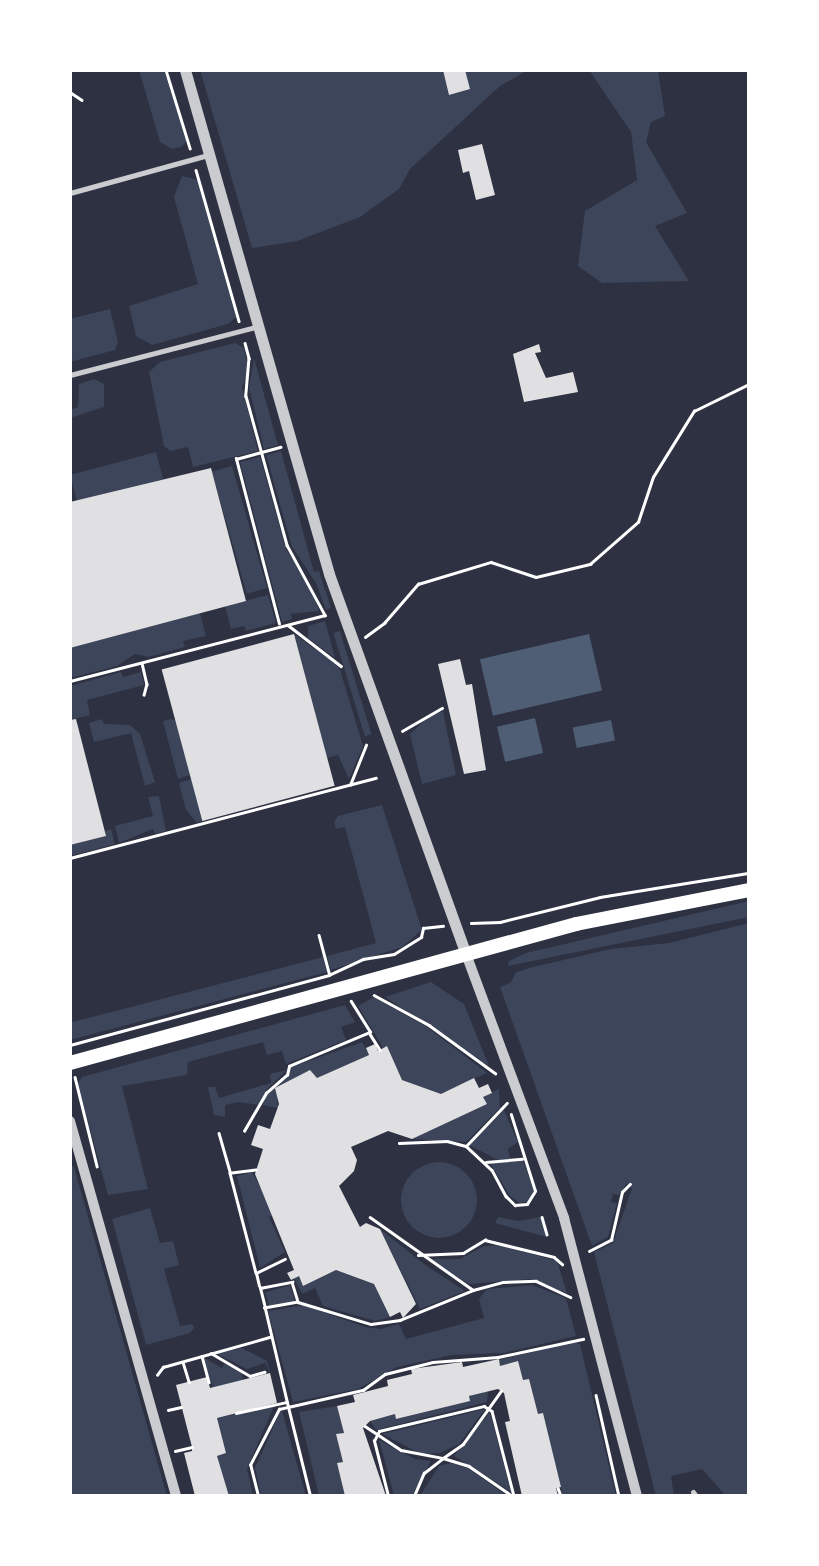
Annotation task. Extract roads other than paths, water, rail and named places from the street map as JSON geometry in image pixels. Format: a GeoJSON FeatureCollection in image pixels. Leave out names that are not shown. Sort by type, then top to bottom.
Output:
{"type":"FeatureCollection","features":[{"type":"Feature","properties":{"kind":"main road"},"geometry":{"type":"LineString","coordinates":[[70,1063],[576,924],[749,890]]}},
{"type":"Feature","properties":{"kind":"street"},"geometry":{"type":"LineString","coordinates":[[185,70],[352,644],[564,1218],[638,1496]]}},
{"type":"Feature","properties":{"kind":"street"},"geometry":{"type":"LineString","coordinates":[[70,1121],[176,1496]]}},
{"type":"Feature","properties":{"kind":"lane"},"geometry":{"type":"LineString","coordinates":[[70,193],[208,155]]}},
{"type":"Feature","properties":{"kind":"lane"},"geometry":{"type":"LineString","coordinates":[[70,376],[258,326]]}}]}
